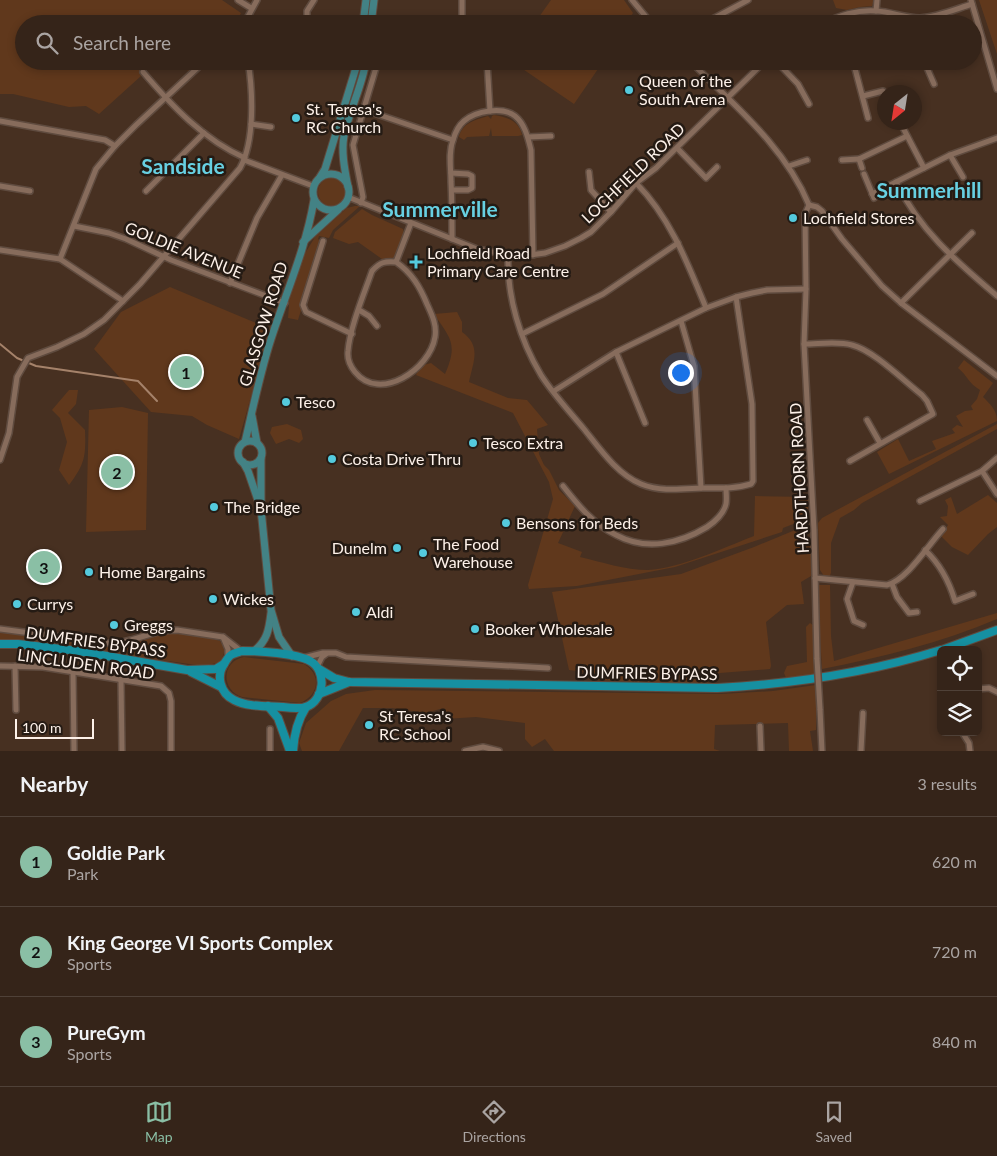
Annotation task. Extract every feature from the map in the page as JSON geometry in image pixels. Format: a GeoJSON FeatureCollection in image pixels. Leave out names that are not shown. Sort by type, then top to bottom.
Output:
{"type":"FeatureCollection","features":[{"type":"Feature","properties":{"kind":"highway","name":"DUMFRIES BYPASS"},"geometry":{"type":"LineString","coordinates":[[953,646],[997,630]]}},
{"type":"Feature","properties":{"kind":"highway","name":"DUMFRIES BYPASS"},"geometry":{"type":"LineString","coordinates":[[0,644],[18,644],[78,651],[187,670],[216,669],[227,661],[230,655],[242,651]]}},
{"type":"Feature","properties":{"kind":"highway"},"geometry":{"type":"LineString","coordinates":[[242,651],[303,658]]}},
{"type":"Feature","properties":{"kind":"highway","name":"DUMFRIES BYPASS"},"geometry":{"type":"LineString","coordinates":[[303,658],[311,661],[334,678],[349,682],[717,688],[806,681],[887,665],[937,651]]}},
{"type":"Feature","properties":{"kind":"highway"},"geometry":{"type":"LineString","coordinates":[[221,687],[220,670],[227,661]]}},
{"type":"Feature","properties":{"kind":"highway"},"geometry":{"type":"LineString","coordinates":[[291,751],[299,719],[306,707],[319,694],[322,678],[318,668]]}},
{"type":"Feature","properties":{"kind":"highway","name":"DUMFRIES BYPASS"},"geometry":{"type":"LineString","coordinates":[[187,670],[221,687],[234,700],[268,706],[306,707]]}},
{"type":"Feature","properties":{"kind":"highway","name":"DUMFRIES BYPASS"},"geometry":{"type":"LineString","coordinates":[[319,694],[349,682]]}},
{"type":"Feature","properties":{"kind":"highway"},"geometry":{"type":"LineString","coordinates":[[268,706],[278,718],[291,751]]}},
{"type":"Feature","properties":{"kind":"main road"},"geometry":{"type":"LineString","coordinates":[[364,15],[366,0]]}},
{"type":"Feature","properties":{"kind":"main road"},"geometry":{"type":"LineString","coordinates":[[372,15],[374,0]]}},
{"type":"Feature","properties":{"kind":"main road"},"geometry":{"type":"LineString","coordinates":[[340,208],[322,209],[314,200],[313,186],[325,168],[355,70]]}},
{"type":"Feature","properties":{"kind":"main road"},"geometry":{"type":"LineString","coordinates":[[303,242],[344,205],[348,197],[343,149],[344,136],[364,70]]}},
{"type":"Feature","properties":{"kind":"main road"},"geometry":{"type":"LineString","coordinates":[[320,177],[326,174],[337,175],[342,178],[348,187]]}},
{"type":"Feature","properties":{"kind":"main road","name":"GLASGOW ROAD"},"geometry":{"type":"LineString","coordinates":[[244,442],[271,338],[284,303],[314,200]]}},
{"type":"Feature","properties":{"kind":"main road","name":"GLASGOW ROAD"},"geometry":{"type":"LineString","coordinates":[[252,413],[257,443]]}},
{"type":"Feature","properties":{"kind":"main road"},"geometry":{"type":"LineString","coordinates":[[261,509],[248,471],[238,453],[240,446],[244,442],[251,441],[257,443],[262,450],[261,509],[271,610],[279,637],[292,656]]}},
{"type":"Feature","properties":{"kind":"main road"},"geometry":{"type":"LineString","coordinates":[[243,462],[251,465],[261,459]]}},
{"type":"Feature","properties":{"kind":"main road"},"geometry":{"type":"LineString","coordinates":[[254,651],[266,640],[271,610]]}},
{"type":"Feature","properties":{"kind":"street"},"geometry":{"type":"LineString","coordinates":[[238,0],[251,8]]}},
{"type":"Feature","properties":{"kind":"street"},"geometry":{"type":"LineString","coordinates":[[248,15],[257,0]]}},
{"type":"Feature","properties":{"kind":"street"},"geometry":{"type":"LineString","coordinates":[[308,15],[314,0]]}},
{"type":"Feature","properties":{"kind":"street"},"geometry":{"type":"LineString","coordinates":[[462,0],[462,15]]}},
{"type":"Feature","properties":{"kind":"street"},"geometry":{"type":"LineString","coordinates":[[632,0],[644,15]]}},
{"type":"Feature","properties":{"kind":"street"},"geometry":{"type":"LineString","coordinates":[[720,15],[748,0]]}},
{"type":"Feature","properties":{"kind":"street"},"geometry":{"type":"LineString","coordinates":[[876,11],[877,0]]}},
{"type":"Feature","properties":{"kind":"street"},"geometry":{"type":"LineString","coordinates":[[938,15],[972,2],[976,15]]}},
{"type":"Feature","properties":{"kind":"street"},"geometry":{"type":"LineString","coordinates":[[842,15],[858,11],[876,11],[893,15]]}},
{"type":"Feature","properties":{"kind":"street"},"geometry":{"type":"LineString","coordinates":[[982,37],[997,89]]}},
{"type":"Feature","properties":{"kind":"street"},"geometry":{"type":"LineString","coordinates":[[60,259],[96,169],[115,146],[195,70]]}},
{"type":"Feature","properties":{"kind":"street"},"geometry":{"type":"LineString","coordinates":[[0,460],[3,443],[8,433],[18,377],[28,358],[84,334],[104,320],[123,302],[240,168],[245,159],[251,124],[252,88],[249,70]]}},
{"type":"Feature","properties":{"kind":"street"},"geometry":{"type":"LineString","coordinates":[[362,203],[363,197],[354,160],[353,145],[376,70]]}},
{"type":"Feature","properties":{"kind":"street"},"geometry":{"type":"LineString","coordinates":[[488,70],[490,111]]}},
{"type":"Feature","properties":{"kind":"street"},"geometry":{"type":"LineString","coordinates":[[699,70],[765,136],[789,166],[801,186],[809,205],[817,207],[822,211],[864,266],[901,303],[997,376]]}},
{"type":"Feature","properties":{"kind":"street","name":"LOCHFIELD ROAD"},"geometry":{"type":"LineString","coordinates":[[348,197],[478,249],[508,255],[545,253],[565,246],[590,232],[611,212],[636,183],[656,168],[756,70]]}},
{"type":"Feature","properties":{"kind":"street"},"geometry":{"type":"LineString","coordinates":[[785,70],[798,84],[808,104]]}},
{"type":"Feature","properties":{"kind":"street"},"geometry":{"type":"LineString","coordinates":[[856,70],[868,118]]}},
{"type":"Feature","properties":{"kind":"street"},"geometry":{"type":"LineString","coordinates":[[928,70],[934,84]]}},
{"type":"Feature","properties":{"kind":"street"},"geometry":{"type":"LineString","coordinates":[[143,72],[165,98],[204,132],[232,152],[282,175],[313,186]]}},
{"type":"Feature","properties":{"kind":"street"},"geometry":{"type":"LineString","coordinates":[[863,96],[877,92]]}},
{"type":"Feature","properties":{"kind":"street"},"geometry":{"type":"LineString","coordinates":[[365,110],[453,140]]}},
{"type":"Feature","properties":{"kind":"street"},"geometry":{"type":"LineString","coordinates":[[452,239],[450,148],[457,130],[463,122],[478,114],[490,111],[504,112],[514,115],[522,124],[528,137],[530,150],[532,255]]}},
{"type":"Feature","properties":{"kind":"street"},"geometry":{"type":"LineString","coordinates":[[0,121],[105,140],[115,146]]}},
{"type":"Feature","properties":{"kind":"street"},"geometry":{"type":"LineString","coordinates":[[251,124],[271,127]]}},
{"type":"Feature","properties":{"kind":"street"},"geometry":{"type":"LineString","coordinates":[[904,130],[924,168]]}},
{"type":"Feature","properties":{"kind":"street"},"geometry":{"type":"LineString","coordinates":[[146,191],[204,132]]}},
{"type":"Feature","properties":{"kind":"street"},"geometry":{"type":"LineString","coordinates":[[528,137],[551,136]]}},
{"type":"Feature","properties":{"kind":"street"},"geometry":{"type":"LineString","coordinates":[[842,160],[858,159],[907,136]]}},
{"type":"Feature","properties":{"kind":"street"},"geometry":{"type":"LineString","coordinates":[[864,174],[873,196],[896,182],[950,155],[997,138]]}},
{"type":"Feature","properties":{"kind":"street"},"geometry":{"type":"LineString","coordinates":[[677,148],[706,178],[717,167]]}},
{"type":"Feature","properties":{"kind":"street"},"geometry":{"type":"LineString","coordinates":[[950,155],[963,178]]}},
{"type":"Feature","properties":{"kind":"street"},"geometry":{"type":"LineString","coordinates":[[858,159],[862,168]]}},
{"type":"Feature","properties":{"kind":"street"},"geometry":{"type":"LineString","coordinates":[[789,166],[807,160]]}},
{"type":"Feature","properties":{"kind":"street"},"geometry":{"type":"LineString","coordinates":[[589,172],[591,190],[611,212]]}},
{"type":"Feature","properties":{"kind":"street"},"geometry":{"type":"LineString","coordinates":[[451,173],[468,174],[472,176],[473,182],[472,188],[468,190],[452,190]]}},
{"type":"Feature","properties":{"kind":"street"},"geometry":{"type":"LineString","coordinates":[[230,283],[257,218],[282,175]]}},
{"type":"Feature","properties":{"kind":"street"},"geometry":{"type":"LineString","coordinates":[[896,182],[918,220],[933,238],[997,296]]}},
{"type":"Feature","properties":{"kind":"street"},"geometry":{"type":"LineString","coordinates":[[636,183],[656,207],[678,243],[706,308]]}},
{"type":"Feature","properties":{"kind":"street"},"geometry":{"type":"LineString","coordinates":[[0,186],[30,191]]}},
{"type":"Feature","properties":{"kind":"street","name":"HARDTHORN ROAD"},"geometry":{"type":"LineString","coordinates":[[809,205],[806,214],[804,344],[814,513],[817,659],[822,751]]}},
{"type":"Feature","properties":{"kind":"street"},"geometry":{"type":"LineString","coordinates":[[396,262],[411,223]]}},
{"type":"Feature","properties":{"kind":"street","name":"GOLDIE AVENUE"},"geometry":{"type":"LineString","coordinates":[[74,226],[109,233],[284,303]]}},
{"type":"Feature","properties":{"kind":"street"},"geometry":{"type":"LineString","coordinates":[[901,303],[972,233]]}},
{"type":"Feature","properties":{"kind":"street"},"geometry":{"type":"LineString","coordinates":[[323,241],[303,306],[306,312],[352,334]]}},
{"type":"Feature","properties":{"kind":"street"},"geometry":{"type":"LineString","coordinates":[[522,334],[602,294],[678,243]]}},
{"type":"Feature","properties":{"kind":"street"},"geometry":{"type":"LineString","coordinates":[[0,250],[60,259],[123,302]]}},
{"type":"Feature","properties":{"kind":"street"},"geometry":{"type":"LineString","coordinates":[[508,255],[509,289],[515,313],[522,334],[542,377],[598,448],[613,464],[629,478],[654,488],[668,490],[744,487],[753,481],[752,404],[736,297]]}},
{"type":"Feature","properties":{"kind":"street"},"geometry":{"type":"LineString","coordinates":[[384,261],[396,262],[412,275],[425,298],[434,320],[435,338],[431,350],[416,368],[392,384],[373,385],[358,375],[349,362],[347,352],[372,271],[384,261]]}},
{"type":"Feature","properties":{"kind":"street"},"geometry":{"type":"LineString","coordinates":[[554,391],[616,352],[706,308],[736,297],[767,290],[806,289]]}},
{"type":"Feature","properties":{"kind":"street"},"geometry":{"type":"LineString","coordinates":[[359,310],[369,316],[377,326]]}},
{"type":"Feature","properties":{"kind":"street"},"geometry":{"type":"LineString","coordinates":[[681,321],[694,366],[702,488]]}},
{"type":"Feature","properties":{"kind":"street"},"geometry":{"type":"LineString","coordinates":[[804,344],[850,344],[860,348],[892,371],[927,401],[933,414],[850,461]]}},
{"type":"Feature","properties":{"kind":"street"},"geometry":{"type":"LineString","coordinates":[[616,352],[645,423]]}},
{"type":"Feature","properties":{"kind":"street"},"geometry":{"type":"LineString","coordinates":[[868,420],[880,444]]}},
{"type":"Feature","properties":{"kind":"street"},"geometry":{"type":"LineString","coordinates":[[920,501],[982,470],[997,458]]}},
{"type":"Feature","properties":{"kind":"street"},"geometry":{"type":"LineString","coordinates":[[982,470],[997,494]]}},
{"type":"Feature","properties":{"kind":"street"},"geometry":{"type":"LineString","coordinates":[[562,486],[587,515],[600,525],[615,535],[632,542],[646,544],[679,540],[714,523],[726,504],[726,488]]}},
{"type":"Feature","properties":{"kind":"street"},"geometry":{"type":"LineString","coordinates":[[815,578],[892,584],[906,575],[943,529]]}},
{"type":"Feature","properties":{"kind":"street"},"geometry":{"type":"LineString","coordinates":[[925,550],[935,559],[950,584],[955,601],[973,594]]}},
{"type":"Feature","properties":{"kind":"street"},"geometry":{"type":"LineString","coordinates":[[853,582],[847,599],[854,621],[863,625]]}},
{"type":"Feature","properties":{"kind":"street"},"geometry":{"type":"LineString","coordinates":[[892,584],[897,597],[909,613],[917,612]]}},
{"type":"Feature","properties":{"kind":"street"},"geometry":{"type":"LineString","coordinates":[[0,629],[115,644],[169,630],[198,632],[222,636],[228,639],[235,648],[242,651]]}},
{"type":"Feature","properties":{"kind":"street"},"geometry":{"type":"LineString","coordinates":[[222,636],[228,649],[227,661]]}},
{"type":"Feature","properties":{"kind":"street"},"geometry":{"type":"LineString","coordinates":[[303,658],[329,652],[346,657],[548,668]]}},
{"type":"Feature","properties":{"kind":"street"},"geometry":{"type":"LineString","coordinates":[[318,668],[322,657],[329,652]]}},
{"type":"Feature","properties":{"kind":"street","name":"LINCLUDEN ROAD"},"geometry":{"type":"LineString","coordinates":[[0,666],[43,667],[160,686],[169,693],[171,701],[171,751]]}},
{"type":"Feature","properties":{"kind":"street"},"geometry":{"type":"LineString","coordinates":[[15,666],[16,710]]}},
{"type":"Feature","properties":{"kind":"street"},"geometry":{"type":"LineString","coordinates":[[73,672],[74,751]]}},
{"type":"Feature","properties":{"kind":"street"},"geometry":{"type":"LineString","coordinates":[[121,680],[122,751]]}},
{"type":"Feature","properties":{"kind":"street"},"geometry":{"type":"LineString","coordinates":[[982,689],[989,688],[997,692]]}},
{"type":"Feature","properties":{"kind":"street"},"geometry":{"type":"LineString","coordinates":[[861,751],[863,713]]}},
{"type":"Feature","properties":{"kind":"street"},"geometry":{"type":"LineString","coordinates":[[760,726],[761,751]]}},
{"type":"Feature","properties":{"kind":"street"},"geometry":{"type":"LineString","coordinates":[[270,728],[270,751]]}},
{"type":"Feature","properties":{"kind":"street"},"geometry":{"type":"LineString","coordinates":[[965,736],[969,743],[970,751]]}},
{"type":"Feature","properties":{"kind":"street"},"geometry":{"type":"LineString","coordinates":[[465,751],[483,747],[499,751]]}},
{"type":"Feature","properties":{"kind":"shaded area"},"geometry":{"type":"Polygon","coordinates":[[[0,0],[222,0],[241,13],[240,15],[15,15],[15,70],[142,70],[139,73],[141,76],[99,114],[86,106],[69,107],[13,94],[0,94],[0,0]]]}},
{"type":"Feature","properties":{"kind":"shaded area"},"geometry":{"type":"Polygon","coordinates":[[[551,0],[624,0],[633,13],[632,15],[540,15],[551,0]]]}},
{"type":"Feature","properties":{"kind":"shaded area"},"geometry":{"type":"Polygon","coordinates":[[[833,0],[874,0],[872,6],[847,10],[836,8],[833,0]]]}},
{"type":"Feature","properties":{"kind":"shaded area"},"geometry":{"type":"Polygon","coordinates":[[[979,0],[997,0],[997,54],[979,0]]]}},
{"type":"Feature","properties":{"kind":"shaded area"},"geometry":{"type":"Polygon","coordinates":[[[524,70],[597,70],[574,104],[524,70]]]}},
{"type":"Feature","properties":{"kind":"shaded area"},"geometry":{"type":"Polygon","coordinates":[[[494,115],[512,120],[518,126],[522,135],[492,136],[491,128],[489,136],[467,137],[464,140],[459,137],[466,125],[488,116],[491,119],[494,115]]]}},
{"type":"Feature","properties":{"kind":"shaded area"},"geometry":{"type":"Polygon","coordinates":[[[332,178],[342,182],[346,192],[342,202],[332,206],[322,202],[318,192],[322,182],[332,178]]]}},
{"type":"Feature","properties":{"kind":"shaded area"},"geometry":{"type":"Polygon","coordinates":[[[360,206],[333,230],[329,238],[319,236],[318,239],[321,245],[298,320],[288,318],[288,304],[301,260],[315,237],[347,208],[360,206]]]}},
{"type":"Feature","properties":{"kind":"shaded area"},"geometry":{"type":"Polygon","coordinates":[[[362,209],[403,229],[404,233],[394,258],[382,259],[358,242],[349,244],[333,238],[335,232],[362,209]]]}},
{"type":"Feature","properties":{"kind":"shaded area"},"geometry":{"type":"Polygon","coordinates":[[[170,287],[270,329],[239,439],[192,416],[151,412],[94,349],[121,312],[170,287]]]}},
{"type":"Feature","properties":{"kind":"shaded area"},"geometry":{"type":"Polygon","coordinates":[[[457,312],[462,322],[462,332],[468,337],[474,349],[474,361],[469,382],[508,398],[527,400],[548,425],[537,429],[539,454],[559,490],[575,506],[558,543],[582,552],[580,557],[622,567],[648,570],[674,566],[702,557],[754,536],[755,496],[808,497],[808,509],[803,510],[801,521],[783,528],[782,532],[675,567],[577,586],[529,589],[528,585],[553,499],[549,482],[513,413],[416,375],[420,366],[431,363],[445,374],[451,355],[451,342],[434,314],[457,312]]]}},
{"type":"Feature","properties":{"kind":"shaded area"},"geometry":{"type":"Polygon","coordinates":[[[964,360],[993,383],[983,397],[994,410],[997,421],[889,474],[877,452],[898,439],[909,461],[936,449],[932,441],[955,433],[952,429],[957,425],[963,427],[956,416],[965,411],[973,410],[971,406],[977,399],[980,390],[958,368],[964,360]]]}},
{"type":"Feature","properties":{"kind":"shaded area"},"geometry":{"type":"Polygon","coordinates":[[[69,390],[78,390],[76,404],[68,413],[85,430],[85,453],[78,471],[69,485],[59,470],[67,442],[60,418],[52,410],[69,390]]]}},
{"type":"Feature","properties":{"kind":"shaded area"},"geometry":{"type":"Polygon","coordinates":[[[122,407],[148,413],[146,530],[86,532],[89,410],[122,407]]]}},
{"type":"Feature","properties":{"kind":"shaded area"},"geometry":{"type":"Polygon","coordinates":[[[287,424],[301,430],[303,439],[299,443],[289,439],[276,444],[270,433],[272,427],[287,424]]]}},
{"type":"Feature","properties":{"kind":"shaded area"},"geometry":{"type":"Polygon","coordinates":[[[997,424],[997,429],[862,503],[840,518],[831,543],[831,573],[829,578],[824,576],[820,570],[818,523],[822,518],[997,424]]]}},
{"type":"Feature","properties":{"kind":"shaded area"},"geometry":{"type":"Polygon","coordinates":[[[988,495],[997,503],[997,527],[968,555],[952,547],[941,536],[948,525],[940,517],[947,516],[948,506],[945,500],[951,497],[957,514],[988,495]]]}},
{"type":"Feature","properties":{"kind":"shaded area"},"geometry":{"type":"Polygon","coordinates":[[[800,528],[811,542],[811,576],[801,582],[804,604],[787,605],[766,622],[770,669],[707,674],[710,679],[707,684],[695,685],[596,680],[596,673],[569,670],[552,592],[681,574],[800,528]]]}},
{"type":"Feature","properties":{"kind":"shaded area"},"geometry":{"type":"Polygon","coordinates":[[[817,585],[830,585],[831,636],[834,661],[997,613],[997,619],[976,628],[911,648],[867,660],[822,669],[817,585]]]}},
{"type":"Feature","properties":{"kind":"shaded area"},"geometry":{"type":"Polygon","coordinates":[[[810,623],[814,626],[814,675],[787,680],[784,673],[787,666],[807,662],[806,627],[810,623]]]}},
{"type":"Feature","properties":{"kind":"shaded area"},"geometry":{"type":"Polygon","coordinates":[[[0,632],[117,648],[163,633],[176,633],[199,635],[220,641],[224,651],[220,662],[204,666],[131,656],[76,645],[0,639],[0,632]]]}},
{"type":"Feature","properties":{"kind":"shaded area"},"geometry":{"type":"Polygon","coordinates":[[[244,657],[304,664],[314,674],[316,679],[314,690],[311,695],[300,703],[242,697],[230,688],[227,676],[231,664],[244,657]]]}},
{"type":"Feature","properties":{"kind":"shaded area"},"geometry":{"type":"Polygon","coordinates":[[[816,685],[816,730],[810,731],[813,751],[789,751],[788,723],[715,725],[714,749],[720,751],[554,751],[545,739],[532,747],[525,739],[525,723],[476,717],[444,719],[440,709],[426,713],[392,708],[363,708],[339,751],[302,751],[299,743],[306,723],[331,701],[346,694],[375,690],[721,694],[773,691],[816,685]]]}},
{"type":"Feature","properties":{"kind":"waterway"},"geometry":{"type":"LineString","coordinates":[[0,344],[17,358],[36,366],[138,381],[157,401]]}},
{"type":"Feature","properties":{"kind":"place","name":"Queen of the South Arena"},"geometry":{"type":"Point","coordinates":[629,90]}},
{"type":"Feature","properties":{"kind":"place","name":"St. Teresa's RC Church"},"geometry":{"type":"Point","coordinates":[296,118]}},
{"type":"Feature","properties":{"kind":"place","name":"Lochfield Stores"},"geometry":{"type":"Point","coordinates":[793,218]}},
{"type":"Feature","properties":{"kind":"place","name":"Lochfield Road Primary Care Centre"},"geometry":{"type":"Point","coordinates":[416,262]}},
{"type":"Feature","properties":{"kind":"place","name":"Goldie Park"},"geometry":{"type":"Point","coordinates":[186,372]}},
{"type":"Feature","properties":{"kind":"place","name":"Tesco"},"geometry":{"type":"Point","coordinates":[286,402]}},
{"type":"Feature","properties":{"kind":"place","name":"Tesco Extra"},"geometry":{"type":"Point","coordinates":[473,443]}},
{"type":"Feature","properties":{"kind":"place","name":"Costa Drive Thru"},"geometry":{"type":"Point","coordinates":[332,459]}},
{"type":"Feature","properties":{"kind":"place","name":"King George VI Sports Complex"},"geometry":{"type":"Point","coordinates":[117,472]}},
{"type":"Feature","properties":{"kind":"place","name":"The Bridge"},"geometry":{"type":"Point","coordinates":[214,507]}},
{"type":"Feature","properties":{"kind":"place","name":"Bensons for Beds"},"geometry":{"type":"Point","coordinates":[506,523]}},
{"type":"Feature","properties":{"kind":"place","name":"Dunelm"},"geometry":{"type":"Point","coordinates":[397,548]}},
{"type":"Feature","properties":{"kind":"place","name":"The Food Warehouse"},"geometry":{"type":"Point","coordinates":[423,553]}},
{"type":"Feature","properties":{"kind":"place","name":"PureGym"},"geometry":{"type":"Point","coordinates":[44,567]}},
{"type":"Feature","properties":{"kind":"place","name":"Home Bargains"},"geometry":{"type":"Point","coordinates":[89,572]}},
{"type":"Feature","properties":{"kind":"place","name":"Wickes"},"geometry":{"type":"Point","coordinates":[213,599]}},
{"type":"Feature","properties":{"kind":"place","name":"Currys"},"geometry":{"type":"Point","coordinates":[17,604]}},
{"type":"Feature","properties":{"kind":"place","name":"Aldi"},"geometry":{"type":"Point","coordinates":[356,612]}},
{"type":"Feature","properties":{"kind":"place","name":"Greggs"},"geometry":{"type":"Point","coordinates":[114,625]}},
{"type":"Feature","properties":{"kind":"place","name":"Booker Wholesale"},"geometry":{"type":"Point","coordinates":[475,629]}},
{"type":"Feature","properties":{"kind":"place","name":"St Teresa's RC School"},"geometry":{"type":"Point","coordinates":[369,725]}},
{"type":"Feature","properties":{"kind":"district","name":"Sandside"},"geometry":{"type":"Point","coordinates":[183,167]}},
{"type":"Feature","properties":{"kind":"district","name":"Summerhill"},"geometry":{"type":"Point","coordinates":[929,191]}},
{"type":"Feature","properties":{"kind":"district","name":"Summerville"},"geometry":{"type":"Point","coordinates":[440,210]}}]}
